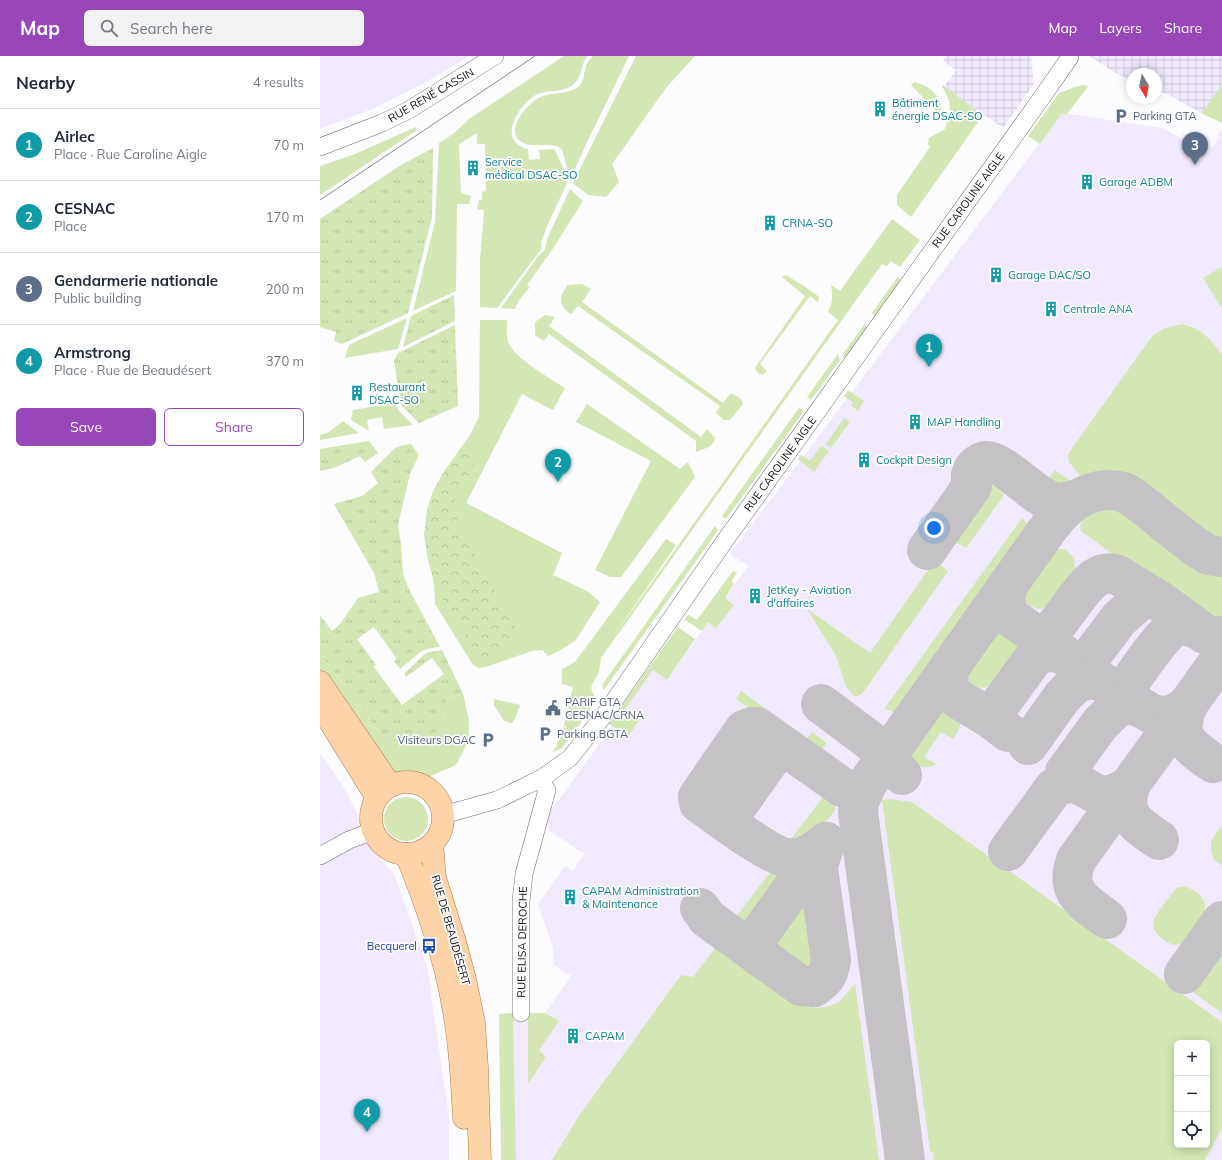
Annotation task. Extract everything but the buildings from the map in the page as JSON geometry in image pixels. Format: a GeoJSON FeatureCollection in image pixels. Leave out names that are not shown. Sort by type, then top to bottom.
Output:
{"type":"FeatureCollection","features":[{"type":"Feature","properties":{"kind":"main road"},"geometry":{"type":"LineString","coordinates":[[320,682],[384,792]]}},
{"type":"Feature","properties":{"kind":"main road"},"geometry":{"type":"LineString","coordinates":[[320,709],[384,792]]}},
{"type":"Feature","properties":{"kind":"main road"},"geometry":{"type":"LineString","coordinates":[[404,782],[418,784],[431,790],[439,801],[443,815],[439,834],[432,844],[420,851],[406,854],[392,850],[381,842],[373,831],[371,814],[384,792],[404,782]]}},
{"type":"Feature","properties":{"kind":"main road","name":"RUE DE BEAUDÉSERT"},"geometry":{"type":"LineString","coordinates":[[432,844],[435,878],[465,979],[474,1023],[480,1160]]}},
{"type":"Feature","properties":{"kind":"main road","name":"RUE DE BEAUDÉSERT"},"geometry":{"type":"LineString","coordinates":[[406,854],[439,946],[453,1005],[460,1060],[467,1160]]}},
{"type":"Feature","properties":{"kind":"street","name":"RUE RENÉ CASSIN"},"geometry":{"type":"LineString","coordinates":[[320,147],[382,123],[409,110],[495,56]]}},
{"type":"Feature","properties":{"kind":"street","name":"RUE CAROLINE AIGLE"},"geometry":{"type":"LineString","coordinates":[[443,815],[497,800],[540,779],[570,758],[605,714],[724,542],[1045,93],[1070,57],[1069,56]]}},
{"type":"Feature","properties":{"kind":"street","name":"RUE ELISA DEROCHE"},"geometry":{"type":"LineString","coordinates":[[521,1013],[522,901],[524,874],[547,790],[540,779]]}},
{"type":"Feature","properties":{"kind":"street"},"geometry":{"type":"LineString","coordinates":[[320,856],[348,840],[373,831]]}},
{"type":"Feature","properties":{"kind":"shaded area"},"geometry":{"type":"Polygon","coordinates":[[[320,56],[470,56],[424,83],[372,109],[320,129],[320,56]]]}},
{"type":"Feature","properties":{"kind":"shaded area"},"geometry":{"type":"Polygon","coordinates":[[[946,56],[1031,56],[1034,84],[1003,128],[944,87],[956,70],[943,61],[946,56]]]}},
{"type":"Feature","properties":{"kind":"shaded area"},"geometry":{"type":"Polygon","coordinates":[[[1089,56],[1222,56],[1222,85],[1201,113],[1162,92],[1162,68],[1126,68],[1126,78],[1117,74],[1089,56]]]}},
{"type":"Feature","properties":{"kind":"shaded area"},"geometry":{"type":"Polygon","coordinates":[[[1062,113],[1163,128],[1205,153],[1208,152],[1220,137],[1218,135],[1222,129],[1222,1160],[501,1160],[499,1014],[545,1013],[571,976],[554,965],[553,948],[538,904],[565,866],[573,871],[584,854],[550,831],[545,819],[653,670],[670,676],[748,566],[730,554],[1062,113]]]}},
{"type":"Feature","properties":{"kind":"shaded area"},"geometry":{"type":"Polygon","coordinates":[[[320,753],[345,789],[377,855],[394,874],[427,967],[449,1117],[449,1160],[320,1160],[320,753]]]}},
{"type":"Feature","properties":{"kind":"green space"},"geometry":{"type":"Polygon","coordinates":[[[564,56],[587,56],[577,81],[571,87],[541,93],[530,99],[520,110],[513,123],[512,130],[512,136],[516,143],[528,149],[529,160],[540,159],[539,150],[555,150],[564,170],[567,183],[547,226],[541,242],[542,248],[497,308],[480,307],[480,261],[484,210],[477,209],[479,200],[482,200],[482,192],[486,191],[485,144],[477,144],[477,133],[459,144],[461,193],[471,196],[469,204],[457,204],[456,291],[413,311],[435,222],[439,143],[453,134],[469,119],[564,56]]]}},
{"type":"Feature","properties":{"kind":"green space"},"geometry":{"type":"Polygon","coordinates":[[[593,56],[629,56],[570,180],[562,149],[552,145],[529,145],[524,143],[516,136],[515,130],[521,116],[532,103],[543,96],[568,92],[577,88],[583,80],[586,65],[593,56]]]}},
{"type":"Feature","properties":{"kind":"green space"},"geometry":{"type":"Polygon","coordinates":[[[636,56],[696,56],[666,88],[612,164],[619,182],[606,197],[588,195],[573,183],[636,56]]]}},
{"type":"Feature","properties":{"kind":"green space"},"geometry":{"type":"Polygon","coordinates":[[[914,82],[930,89],[938,98],[941,109],[940,115],[911,85],[914,82]]]}},
{"type":"Feature","properties":{"kind":"green space"},"geometry":{"type":"Polygon","coordinates":[[[943,85],[983,115],[911,217],[897,205],[897,195],[930,147],[928,144],[929,138],[945,129],[949,117],[950,107],[948,98],[942,86],[943,85]]]}},
{"type":"Feature","properties":{"kind":"green space"},"geometry":{"type":"Polygon","coordinates":[[[1085,85],[1088,87],[1066,115],[1062,113],[1040,144],[1028,136],[1059,93],[1085,85]]]}},
{"type":"Feature","properties":{"kind":"green space"},"geometry":{"type":"Polygon","coordinates":[[[1222,85],[1222,123],[1201,113],[1222,85]]]}},
{"type":"Feature","properties":{"kind":"green space"},"geometry":{"type":"Polygon","coordinates":[[[416,127],[417,130],[320,195],[320,166],[355,154],[416,127]]]}},
{"type":"Feature","properties":{"kind":"green space"},"geometry":{"type":"Polygon","coordinates":[[[433,148],[432,217],[408,313],[342,344],[334,341],[336,332],[320,327],[320,219],[401,165],[433,148]]]}},
{"type":"Feature","properties":{"kind":"green space"},"geometry":{"type":"Polygon","coordinates":[[[570,189],[583,201],[552,250],[527,285],[530,287],[519,300],[515,309],[501,308],[539,255],[545,250],[547,239],[570,189]]]}},
{"type":"Feature","properties":{"kind":"green space"},"geometry":{"type":"Polygon","coordinates":[[[892,219],[920,240],[900,267],[891,261],[887,266],[882,264],[601,658],[599,671],[591,687],[593,694],[597,699],[561,749],[552,752],[556,747],[563,727],[567,728],[564,725],[573,687],[562,684],[562,669],[575,662],[666,539],[676,545],[609,643],[838,320],[828,312],[832,299],[831,285],[840,291],[892,219]]]}},
{"type":"Feature","properties":{"kind":"green space"},"geometry":{"type":"Polygon","coordinates":[[[1222,267],[1222,309],[1203,278],[1222,267]]]}},
{"type":"Feature","properties":{"kind":"green space"},"geometry":{"type":"Polygon","coordinates":[[[786,275],[819,297],[818,302],[810,296],[760,364],[767,371],[763,375],[758,373],[755,368],[805,296],[782,277],[786,275]]]}},
{"type":"Feature","properties":{"kind":"green space"},"geometry":{"type":"Polygon","coordinates":[[[897,278],[899,278],[900,281],[875,317],[872,313],[897,278]]]}},
{"type":"Feature","properties":{"kind":"green space"},"geometry":{"type":"Polygon","coordinates":[[[582,284],[591,289],[582,302],[723,403],[731,393],[740,398],[743,404],[730,420],[724,420],[716,413],[720,406],[578,306],[571,314],[567,311],[561,301],[565,289],[568,285],[582,284]]]}},
{"type":"Feature","properties":{"kind":"green space"},"geometry":{"type":"Polygon","coordinates":[[[454,295],[455,321],[403,347],[411,316],[454,295]]]}},
{"type":"Feature","properties":{"kind":"green space"},"geometry":{"type":"Polygon","coordinates":[[[545,315],[555,317],[549,326],[701,437],[707,429],[715,438],[714,442],[709,447],[696,452],[696,441],[549,334],[544,341],[535,335],[535,322],[545,315]]]}},
{"type":"Feature","properties":{"kind":"green space"},"geometry":{"type":"Polygon","coordinates":[[[407,318],[398,349],[345,358],[349,345],[407,318]]]}},
{"type":"Feature","properties":{"kind":"green space"},"geometry":{"type":"Polygon","coordinates":[[[480,320],[507,320],[507,340],[517,355],[565,388],[553,410],[522,394],[466,503],[562,553],[553,575],[587,591],[600,602],[575,641],[557,652],[548,656],[542,650],[532,651],[479,668],[473,665],[435,604],[434,582],[428,560],[424,535],[427,511],[432,494],[446,469],[470,435],[479,417],[480,320]]]}},
{"type":"Feature","properties":{"kind":"green space"},"geometry":{"type":"Polygon","coordinates":[[[1182,324],[1189,326],[1205,335],[1222,355],[1222,541],[1213,540],[1195,531],[1145,489],[1126,478],[1101,475],[1061,488],[1046,483],[1055,470],[1071,481],[1080,475],[1069,462],[1068,454],[1153,335],[1165,328],[1182,324]]]}},
{"type":"Feature","properties":{"kind":"green space"},"geometry":{"type":"Polygon","coordinates":[[[455,325],[458,406],[419,423],[401,405],[394,360],[398,353],[455,325]]]}},
{"type":"Feature","properties":{"kind":"green space"},"geometry":{"type":"Polygon","coordinates":[[[864,325],[868,328],[844,359],[843,354],[864,325]]]}},
{"type":"Feature","properties":{"kind":"green space"},"geometry":{"type":"Polygon","coordinates":[[[838,354],[840,360],[811,400],[807,397],[838,354]]]}},
{"type":"Feature","properties":{"kind":"green space"},"geometry":{"type":"Polygon","coordinates":[[[848,390],[864,401],[858,411],[851,405],[853,402],[844,396],[848,390]]]}},
{"type":"Feature","properties":{"kind":"green space"},"geometry":{"type":"Polygon","coordinates":[[[395,403],[398,410],[413,425],[384,429],[382,417],[367,420],[369,431],[351,420],[353,410],[395,403]]]}},
{"type":"Feature","properties":{"kind":"green space"},"geometry":{"type":"Polygon","coordinates":[[[587,404],[680,469],[688,462],[695,477],[621,577],[610,577],[595,570],[651,461],[576,422],[587,404]]]}},
{"type":"Feature","properties":{"kind":"green space"},"geometry":{"type":"Polygon","coordinates":[[[799,408],[804,411],[726,519],[722,516],[799,408]]]}},
{"type":"Feature","properties":{"kind":"green space"},"geometry":{"type":"Polygon","coordinates":[[[844,418],[850,422],[831,448],[826,444],[844,418]]]}},
{"type":"Feature","properties":{"kind":"green space"},"geometry":{"type":"Polygon","coordinates":[[[343,421],[359,433],[320,440],[320,435],[329,432],[343,421]]]}},
{"type":"Feature","properties":{"kind":"green space"},"geometry":{"type":"Polygon","coordinates":[[[369,441],[378,453],[365,462],[360,456],[334,468],[320,471],[320,449],[369,441]]]}},
{"type":"Feature","properties":{"kind":"green space"},"geometry":{"type":"Polygon","coordinates":[[[411,444],[419,455],[410,474],[398,525],[403,574],[409,589],[440,647],[424,650],[400,669],[394,661],[397,659],[374,627],[357,639],[376,665],[374,667],[402,705],[444,674],[432,658],[406,677],[404,674],[426,653],[442,650],[463,694],[447,698],[444,718],[436,732],[414,745],[384,739],[320,653],[320,615],[332,631],[340,624],[358,598],[379,592],[374,573],[334,504],[362,496],[378,483],[371,472],[395,448],[411,444]]]}},
{"type":"Feature","properties":{"kind":"green space"},"geometry":{"type":"Polygon","coordinates":[[[464,444],[479,453],[453,504],[460,529],[517,631],[482,662],[442,598],[434,581],[428,560],[425,527],[426,516],[432,495],[442,475],[464,444]]]}},
{"type":"Feature","properties":{"kind":"green space"},"geometry":{"type":"Polygon","coordinates":[[[821,446],[829,451],[814,472],[798,459],[801,455],[810,461],[821,446]]]}},
{"type":"Feature","properties":{"kind":"green space"},"geometry":{"type":"Polygon","coordinates":[[[994,485],[1004,495],[966,548],[953,541],[952,538],[986,488],[994,485]]]}},
{"type":"Feature","properties":{"kind":"green space"},"geometry":{"type":"Polygon","coordinates":[[[1104,507],[1116,508],[1184,562],[1202,571],[1222,576],[1222,616],[1209,619],[1200,618],[1081,531],[1080,526],[1083,518],[1090,512],[1104,507]]]}},
{"type":"Feature","properties":{"kind":"green space"},"geometry":{"type":"Polygon","coordinates":[[[1022,518],[1030,527],[1031,532],[906,711],[897,713],[884,709],[1022,518]]]}},
{"type":"Feature","properties":{"kind":"green space"},"geometry":{"type":"Polygon","coordinates":[[[715,526],[718,530],[604,690],[602,685],[715,526]]]}},
{"type":"Feature","properties":{"kind":"green space"},"geometry":{"type":"Polygon","coordinates":[[[1055,548],[1066,550],[1074,558],[1075,569],[1049,607],[1038,609],[1028,605],[1022,597],[1023,582],[1047,551],[1055,548]]]}},
{"type":"Feature","properties":{"kind":"green space"},"geometry":{"type":"Polygon","coordinates":[[[935,560],[948,571],[862,694],[855,697],[846,687],[836,656],[807,609],[870,653],[935,560]]]}},
{"type":"Feature","properties":{"kind":"green space"},"geometry":{"type":"Polygon","coordinates":[[[733,571],[737,573],[732,580],[734,584],[725,598],[734,605],[716,628],[708,622],[702,631],[685,620],[689,615],[697,620],[733,571]]]}},
{"type":"Feature","properties":{"kind":"green space"},"geometry":{"type":"Polygon","coordinates":[[[678,627],[695,639],[667,680],[653,670],[623,712],[630,717],[633,714],[640,719],[629,735],[625,734],[609,724],[678,627]]]}},
{"type":"Feature","properties":{"kind":"green space"},"geometry":{"type":"Polygon","coordinates":[[[1000,627],[1012,631],[1015,636],[1018,649],[992,685],[981,688],[971,684],[966,675],[966,664],[991,629],[1000,627]]]}},
{"type":"Feature","properties":{"kind":"green space"},"geometry":{"type":"Polygon","coordinates":[[[320,653],[384,739],[444,718],[447,698],[463,694],[469,720],[469,738],[456,765],[426,778],[409,779],[394,772],[320,670],[320,653]]]}},
{"type":"Feature","properties":{"kind":"green space"},"geometry":{"type":"Polygon","coordinates":[[[741,691],[807,738],[812,732],[827,743],[816,757],[736,699],[741,691]]]}},
{"type":"Feature","properties":{"kind":"green space"},"geometry":{"type":"Polygon","coordinates":[[[494,699],[520,705],[512,723],[504,721],[494,705],[494,699]]]}},
{"type":"Feature","properties":{"kind":"green space"},"geometry":{"type":"Polygon","coordinates":[[[944,706],[951,709],[959,716],[960,724],[957,734],[953,739],[941,732],[924,757],[936,764],[927,767],[919,767],[911,761],[908,754],[908,746],[934,709],[944,706]]]}},
{"type":"Feature","properties":{"kind":"green space"},"geometry":{"type":"Polygon","coordinates":[[[406,797],[418,801],[424,807],[428,819],[424,831],[418,837],[406,841],[394,837],[388,831],[384,819],[388,807],[394,801],[406,797]]]}},
{"type":"Feature","properties":{"kind":"green space"},"geometry":{"type":"Polygon","coordinates":[[[823,797],[830,800],[835,805],[835,810],[813,840],[788,847],[787,844],[823,797]]]}},
{"type":"Feature","properties":{"kind":"green space"},"geometry":{"type":"Polygon","coordinates":[[[890,799],[912,802],[1222,1022],[1222,1128],[1205,1160],[934,1160],[933,1152],[930,1151],[882,800],[890,799]]]}},
{"type":"Feature","properties":{"kind":"green space"},"geometry":{"type":"Polygon","coordinates":[[[1222,825],[1222,865],[1215,861],[1211,851],[1211,841],[1222,825]]]}},
{"type":"Feature","properties":{"kind":"green space"},"geometry":{"type":"Polygon","coordinates":[[[772,873],[778,874],[781,879],[781,884],[762,911],[751,918],[733,921],[768,875],[772,873]]]}},
{"type":"Feature","properties":{"kind":"green space"},"geometry":{"type":"Polygon","coordinates":[[[1184,886],[1192,889],[1202,897],[1205,914],[1189,940],[1174,945],[1166,942],[1159,936],[1154,929],[1153,924],[1160,909],[1176,888],[1184,886]]]}},
{"type":"Feature","properties":{"kind":"green space"},"geometry":{"type":"Polygon","coordinates":[[[799,899],[808,900],[813,908],[823,965],[820,973],[812,978],[801,977],[769,951],[767,946],[769,938],[799,899]]]}},
{"type":"Feature","properties":{"kind":"green space"},"geometry":{"type":"Polygon","coordinates":[[[720,944],[730,947],[815,1008],[826,1007],[838,1003],[855,984],[879,1160],[552,1160],[579,1116],[681,975],[693,977],[715,948],[720,944]]]}},
{"type":"Feature","properties":{"kind":"green space"},"geometry":{"type":"Polygon","coordinates":[[[1222,949],[1222,1013],[1191,991],[1222,949]]]}},
{"type":"Feature","properties":{"kind":"green space"},"geometry":{"type":"Polygon","coordinates":[[[513,1013],[516,1160],[501,1160],[499,1014],[513,1013]]]}},
{"type":"Feature","properties":{"kind":"green space"},"geometry":{"type":"Polygon","coordinates":[[[528,1013],[545,1013],[559,1021],[539,1050],[546,1057],[528,1084],[528,1013]]]}},
{"type":"Feature","properties":{"kind":"taxiway"},"geometry":{"type":"LineString","coordinates":[[927,550],[972,486],[971,476],[973,469],[983,462],[986,461],[994,463],[1002,467],[1037,494],[1046,499],[1060,503],[1078,499]]}},
{"type":"Feature","properties":{"kind":"taxiway"},"geometry":{"type":"LineString","coordinates":[[905,1160],[858,812],[859,802],[867,784],[1049,528],[1067,507],[1081,497],[1097,491],[1114,490],[1123,492],[1134,498],[1194,546],[1209,555],[1222,557]]}},
{"type":"Feature","properties":{"kind":"taxiway"},"geometry":{"type":"LineString","coordinates":[[1044,641],[1089,583],[1098,576],[1108,573],[1121,577],[1160,601],[1205,634],[1211,636],[1222,636]]}},
{"type":"Feature","properties":{"kind":"taxiway"},"geometry":{"type":"LineString","coordinates":[[1008,585],[1006,606],[1012,618],[1099,680],[1150,713],[1156,715],[1166,716],[1174,714],[1188,705]]}},
{"type":"Feature","properties":{"kind":"taxiway"},"geometry":{"type":"LineString","coordinates":[[1082,668],[1119,619],[1138,602],[1144,599],[1160,601]]}},
{"type":"Feature","properties":{"kind":"taxiway"},"geometry":{"type":"LineString","coordinates":[[1122,694],[1148,657],[1170,630],[1182,626],[1198,629]]}},
{"type":"Feature","properties":{"kind":"taxiway"},"geometry":{"type":"LineString","coordinates":[[990,718],[1036,656],[1050,652],[1062,653]]}},
{"type":"Feature","properties":{"kind":"taxiway"},"geometry":{"type":"LineString","coordinates":[[1107,919],[1084,902],[1074,889],[1073,871],[1076,860],[1222,657]]}},
{"type":"Feature","properties":{"kind":"taxiway"},"geometry":{"type":"LineString","coordinates":[[950,667],[948,676],[949,687],[955,697],[990,718],[1008,732]]}},
{"type":"Feature","properties":{"kind":"taxiway"},"geometry":{"type":"LineString","coordinates":[[1028,745],[1063,696],[1076,683],[1090,679],[1099,680]]}},
{"type":"Feature","properties":{"kind":"taxiway"},"geometry":{"type":"LineString","coordinates":[[821,704],[873,743],[882,751],[893,768],[902,775],[900,773]]}},
{"type":"Feature","properties":{"kind":"taxiway"},"geometry":{"type":"LineString","coordinates":[[1065,772],[1100,724],[1117,707],[1128,704],[1142,708]]}},
{"type":"Feature","properties":{"kind":"taxiway"},"geometry":{"type":"LineString","coordinates":[[1188,705],[1184,716],[1183,725],[1183,733],[1186,740],[1191,746],[1213,763]]}},
{"type":"Feature","properties":{"kind":"taxiway"},"geometry":{"type":"LineString","coordinates":[[826,842],[805,856],[795,858],[781,856],[758,844],[731,826],[699,803],[698,797],[744,730],[752,727],[757,727],[842,787],[855,790],[867,784]]}},
{"type":"Feature","properties":{"kind":"taxiway"},"geometry":{"type":"LineString","coordinates":[[730,825],[730,816],[774,754],[781,749],[788,749]]}},
{"type":"Feature","properties":{"kind":"taxiway"},"geometry":{"type":"LineString","coordinates":[[1008,851],[1054,788],[1072,783],[1080,785],[1096,794],[1109,795],[1130,786]]}},
{"type":"Feature","properties":{"kind":"taxiway"},"geometry":{"type":"LineString","coordinates":[[1130,786],[1128,805],[1132,818],[1137,824],[1159,840]]}},
{"type":"Feature","properties":{"kind":"taxiway"},"geometry":{"type":"LineString","coordinates":[[700,908],[707,918],[801,986],[814,987],[826,976],[831,960],[818,869],[826,842]]}},
{"type":"Feature","properties":{"kind":"taxiway"},"geometry":{"type":"LineString","coordinates":[[760,957],[755,945],[759,935],[824,844]]}},
{"type":"Feature","properties":{"kind":"taxiway"},"geometry":{"type":"LineString","coordinates":[[1184,974],[1222,921]]}},
{"type":"Feature","properties":{"kind":"tram line"},"geometry":{"type":"LineString","coordinates":[[320,200],[535,56]]}},
{"type":"Feature","properties":{"kind":"place","name":"Bâtiment énergie DSAC-SO"},"geometry":{"type":"Point","coordinates":[880,109]}},
{"type":"Feature","properties":{"kind":"place","name":"Parking GTA"},"geometry":{"type":"Point","coordinates":[1121,116]}},
{"type":"Feature","properties":{"kind":"place","name":"Gendarmerie nationale"},"geometry":{"type":"Point","coordinates":[1195,165]}},
{"type":"Feature","properties":{"kind":"place","name":"Service médical DSAC-SO"},"geometry":{"type":"Point","coordinates":[473,168]}},
{"type":"Feature","properties":{"kind":"place","name":"Garage ADBM"},"geometry":{"type":"Point","coordinates":[1087,182]}},
{"type":"Feature","properties":{"kind":"place","name":"CRNA-SO"},"geometry":{"type":"Point","coordinates":[770,223]}},
{"type":"Feature","properties":{"kind":"place","name":"Garage DAC/SO"},"geometry":{"type":"Point","coordinates":[996,275]}},
{"type":"Feature","properties":{"kind":"place","name":"Centrale ANA"},"geometry":{"type":"Point","coordinates":[1051,309]}},
{"type":"Feature","properties":{"kind":"place","name":"Airlec"},"geometry":{"type":"Point","coordinates":[929,367]}},
{"type":"Feature","properties":{"kind":"place","name":"Restaurant DSAC-SO"},"geometry":{"type":"Point","coordinates":[357,393]}},
{"type":"Feature","properties":{"kind":"place","name":"MAP Handling"},"geometry":{"type":"Point","coordinates":[915,422]}},
{"type":"Feature","properties":{"kind":"place","name":"Cockpit Design"},"geometry":{"type":"Point","coordinates":[864,460]}},
{"type":"Feature","properties":{"kind":"place","name":"CESNAC"},"geometry":{"type":"Point","coordinates":[558,482]}},
{"type":"Feature","properties":{"kind":"place","name":"JetKey - Aviation d'affaires"},"geometry":{"type":"Point","coordinates":[755,596]}},
{"type":"Feature","properties":{"kind":"place","name":"PARIF GTA CESNAC/CRNA"},"geometry":{"type":"Point","coordinates":[553,708]}},
{"type":"Feature","properties":{"kind":"place","name":"Parking BGTA"},"geometry":{"type":"Point","coordinates":[545,734]}},
{"type":"Feature","properties":{"kind":"place","name":"Visiteurs DGAC"},"geometry":{"type":"Point","coordinates":[488,740]}},
{"type":"Feature","properties":{"kind":"place","name":"CAPAM Administration & Maintenance"},"geometry":{"type":"Point","coordinates":[570,897]}},
{"type":"Feature","properties":{"kind":"place","name":"Becquerel"},"geometry":{"type":"Point","coordinates":[429,946]}},
{"type":"Feature","properties":{"kind":"place","name":"CAPAM"},"geometry":{"type":"Point","coordinates":[573,1036]}},
{"type":"Feature","properties":{"kind":"place","name":"Armstrong"},"geometry":{"type":"Point","coordinates":[367,1132]}}]}
